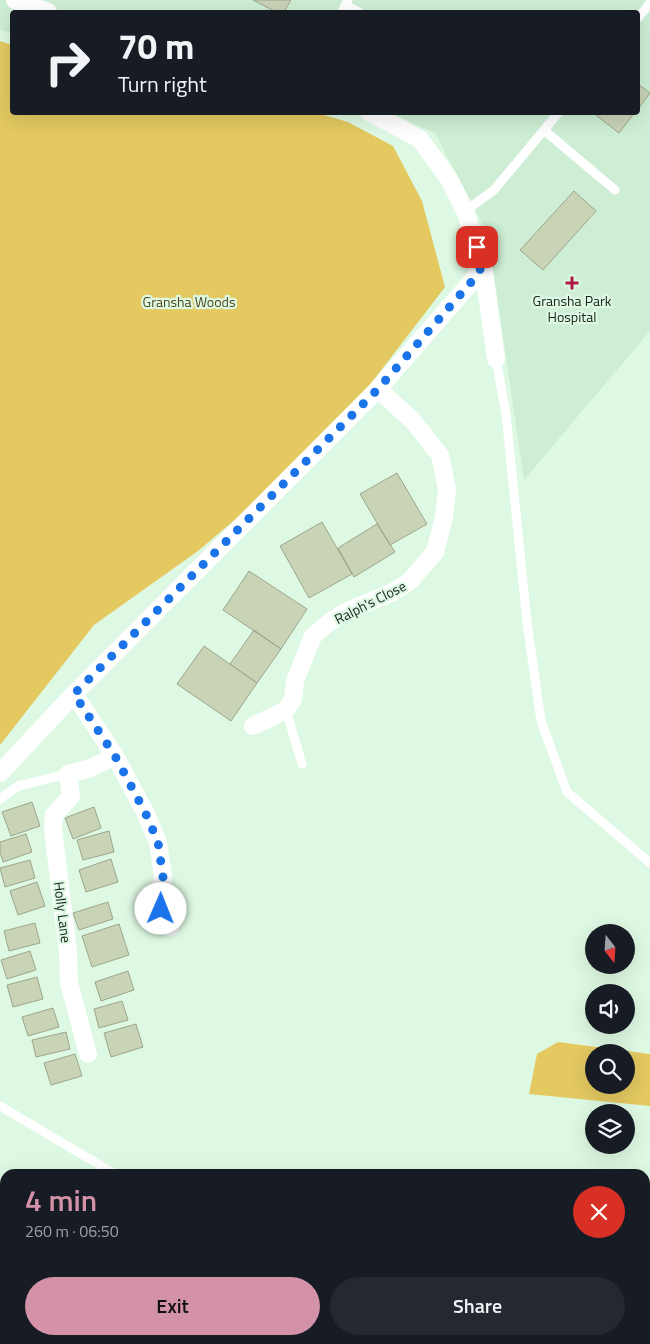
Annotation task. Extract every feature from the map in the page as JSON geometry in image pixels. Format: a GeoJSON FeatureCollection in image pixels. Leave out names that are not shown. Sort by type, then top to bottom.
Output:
{"type":"FeatureCollection","features":[{"type":"Feature","properties":{"kind":"street"},"geometry":{"type":"LineString","coordinates":[[15,0],[46,8]]}},
{"type":"Feature","properties":{"kind":"street"},"geometry":{"type":"LineString","coordinates":[[375,115],[420,139],[449,179],[465,211],[483,265],[496,359]]}},
{"type":"Feature","properties":{"kind":"street"},"geometry":{"type":"LineString","coordinates":[[0,773],[74,694],[378,389],[473,280],[483,265]]}},
{"type":"Feature","properties":{"kind":"street","name":"Ralph's Close"},"geometry":{"type":"LineString","coordinates":[[286,710],[293,698],[295,681],[313,636],[343,614],[391,593],[410,581],[436,552],[444,517],[447,489],[440,455],[412,420],[378,389]]}},
{"type":"Feature","properties":{"kind":"street"},"geometry":{"type":"LineString","coordinates":[[74,694],[115,756],[145,812],[158,842],[163,877],[160,894],[161,909],[170,927]]}},
{"type":"Feature","properties":{"kind":"street"},"geometry":{"type":"LineString","coordinates":[[253,726],[286,710]]}},
{"type":"Feature","properties":{"kind":"street"},"geometry":{"type":"LineString","coordinates":[[68,774],[91,768],[115,756]]}},
{"type":"Feature","properties":{"kind":"street","name":"Holly Lane"},"geometry":{"type":"LineString","coordinates":[[68,774],[71,796],[54,814],[53,830],[68,951],[69,983],[88,1054]]}},
{"type":"Feature","properties":{"kind":"lane"},"geometry":{"type":"LineString","coordinates":[[640,16],[650,3]]}},
{"type":"Feature","properties":{"kind":"lane"},"geometry":{"type":"LineString","coordinates":[[465,211],[494,190],[556,115]]}},
{"type":"Feature","properties":{"kind":"lane"},"geometry":{"type":"LineString","coordinates":[[544,130],[616,190]]}},
{"type":"Feature","properties":{"kind":"lane"},"geometry":{"type":"LineString","coordinates":[[496,359],[506,414],[528,622],[541,721],[567,792],[650,863]]}},
{"type":"Feature","properties":{"kind":"lane"},"geometry":{"type":"LineString","coordinates":[[286,710],[302,764]]}},
{"type":"Feature","properties":{"kind":"lane"},"geometry":{"type":"LineString","coordinates":[[0,799],[18,786],[68,774]]}},
{"type":"Feature","properties":{"kind":"lane"},"geometry":{"type":"LineString","coordinates":[[0,1106],[107,1169]]}},
{"type":"Feature","properties":{"kind":"shaded area","name":"Gransha Park Hospital"},"geometry":{"type":"Polygon","coordinates":[[[0,0],[650,0],[650,331],[524,480],[488,234],[435,133],[395,115],[640,115],[640,10],[10,10],[10,33],[0,29],[0,0]]]}},
{"type":"Feature","properties":{"kind":"green space","name":"Gransha Woods"},"geometry":{"type":"Polygon","coordinates":[[[0,41],[10,44],[10,115],[324,115],[348,122],[393,146],[422,201],[445,287],[366,390],[269,491],[198,551],[94,625],[0,745],[0,41]]]}},
{"type":"Feature","properties":{"kind":"green space"},"geometry":{"type":"Polygon","coordinates":[[[558,1042],[585,1046],[585,1094],[635,1094],[635,1052],[650,1054],[650,1106],[529,1094],[537,1054],[558,1042]]]}},
{"type":"Feature","properties":{"kind":"building"},"geometry":{"type":"Polygon","coordinates":[[[253,0],[291,0],[285,10],[272,10],[253,0]]]}},
{"type":"Feature","properties":{"kind":"building"},"geometry":{"type":"Polygon","coordinates":[[[640,86],[650,93],[640,106],[640,86]]]}},
{"type":"Feature","properties":{"kind":"building"},"geometry":{"type":"Polygon","coordinates":[[[596,115],[633,115],[619,133],[596,115]]]}},
{"type":"Feature","properties":{"kind":"building"},"geometry":{"type":"Polygon","coordinates":[[[574,191],[596,211],[543,270],[520,250],[574,191]]]}},
{"type":"Feature","properties":{"kind":"building"},"geometry":{"type":"Polygon","coordinates":[[[397,473],[427,524],[390,545],[360,494],[397,473]]]}},
{"type":"Feature","properties":{"kind":"building"},"geometry":{"type":"Polygon","coordinates":[[[322,522],[352,574],[309,598],[280,546],[322,522]]]}},
{"type":"Feature","properties":{"kind":"building"},"geometry":{"type":"Polygon","coordinates":[[[377,524],[395,552],[354,577],[338,548],[377,524]]]}},
{"type":"Feature","properties":{"kind":"building"},"geometry":{"type":"Polygon","coordinates":[[[249,571],[307,609],[281,649],[223,610],[249,571]]]}},
{"type":"Feature","properties":{"kind":"building"},"geometry":{"type":"Polygon","coordinates":[[[254,630],[281,649],[257,683],[230,664],[254,630]]]}},
{"type":"Feature","properties":{"kind":"building"},"geometry":{"type":"Polygon","coordinates":[[[204,646],[257,683],[231,721],[177,684],[204,646]]]}},
{"type":"Feature","properties":{"kind":"building"},"geometry":{"type":"Polygon","coordinates":[[[32,802],[40,826],[11,836],[2,812],[32,802]]]}},
{"type":"Feature","properties":{"kind":"building"},"geometry":{"type":"Polygon","coordinates":[[[94,807],[101,828],[73,839],[65,818],[94,807]]]}},
{"type":"Feature","properties":{"kind":"building"},"geometry":{"type":"Polygon","coordinates":[[[109,831],[114,852],[83,860],[77,840],[109,831]]]}},
{"type":"Feature","properties":{"kind":"building"},"geometry":{"type":"Polygon","coordinates":[[[26,834],[32,852],[3,862],[0,842],[26,834]]]}},
{"type":"Feature","properties":{"kind":"building"},"geometry":{"type":"Polygon","coordinates":[[[111,859],[118,882],[86,892],[79,870],[111,859]]]}},
{"type":"Feature","properties":{"kind":"building"},"geometry":{"type":"Polygon","coordinates":[[[30,860],[35,878],[5,887],[0,868],[30,860]]]}},
{"type":"Feature","properties":{"kind":"building"},"geometry":{"type":"Polygon","coordinates":[[[37,882],[45,906],[18,915],[10,891],[37,882]]]}},
{"type":"Feature","properties":{"kind":"building"},"geometry":{"type":"Polygon","coordinates":[[[108,902],[113,919],[79,930],[73,913],[108,902]]]}},
{"type":"Feature","properties":{"kind":"building"},"geometry":{"type":"Polygon","coordinates":[[[35,923],[40,943],[9,951],[4,931],[35,923]]]}},
{"type":"Feature","properties":{"kind":"building"},"geometry":{"type":"Polygon","coordinates":[[[119,924],[129,955],[92,967],[82,936],[119,924]]]}},
{"type":"Feature","properties":{"kind":"building"},"geometry":{"type":"Polygon","coordinates":[[[30,951],[36,970],[7,979],[1,960],[30,951]]]}},
{"type":"Feature","properties":{"kind":"building"},"geometry":{"type":"Polygon","coordinates":[[[128,971],[134,990],[101,1001],[95,982],[128,971]]]}},
{"type":"Feature","properties":{"kind":"building"},"geometry":{"type":"Polygon","coordinates":[[[37,977],[43,999],[13,1007],[7,985],[37,977]]]}},
{"type":"Feature","properties":{"kind":"building"},"geometry":{"type":"Polygon","coordinates":[[[122,1001],[128,1020],[99,1028],[94,1009],[122,1001]]]}},
{"type":"Feature","properties":{"kind":"building"},"geometry":{"type":"Polygon","coordinates":[[[53,1008],[59,1027],[28,1036],[22,1017],[53,1008]]]}},
{"type":"Feature","properties":{"kind":"building"},"geometry":{"type":"Polygon","coordinates":[[[136,1024],[143,1047],[111,1057],[104,1033],[136,1024]]]}},
{"type":"Feature","properties":{"kind":"building"},"geometry":{"type":"Polygon","coordinates":[[[66,1032],[70,1049],[36,1057],[32,1040],[66,1032]]]}},
{"type":"Feature","properties":{"kind":"building"},"geometry":{"type":"Polygon","coordinates":[[[75,1054],[82,1076],[51,1085],[44,1063],[75,1054]]]}},
{"type":"Feature","properties":{"kind":"place","name":"Gransha Park Hospital"},"geometry":{"type":"Point","coordinates":[572,283]}},
{"type":"Feature","properties":{"kind":"route"},"geometry":{"type":"LineString","coordinates":[[161,909],[160,894],[163,877],[158,842],[145,812],[115,756],[74,694],[378,389],[473,280],[483,265],[477,247]]}}]}
